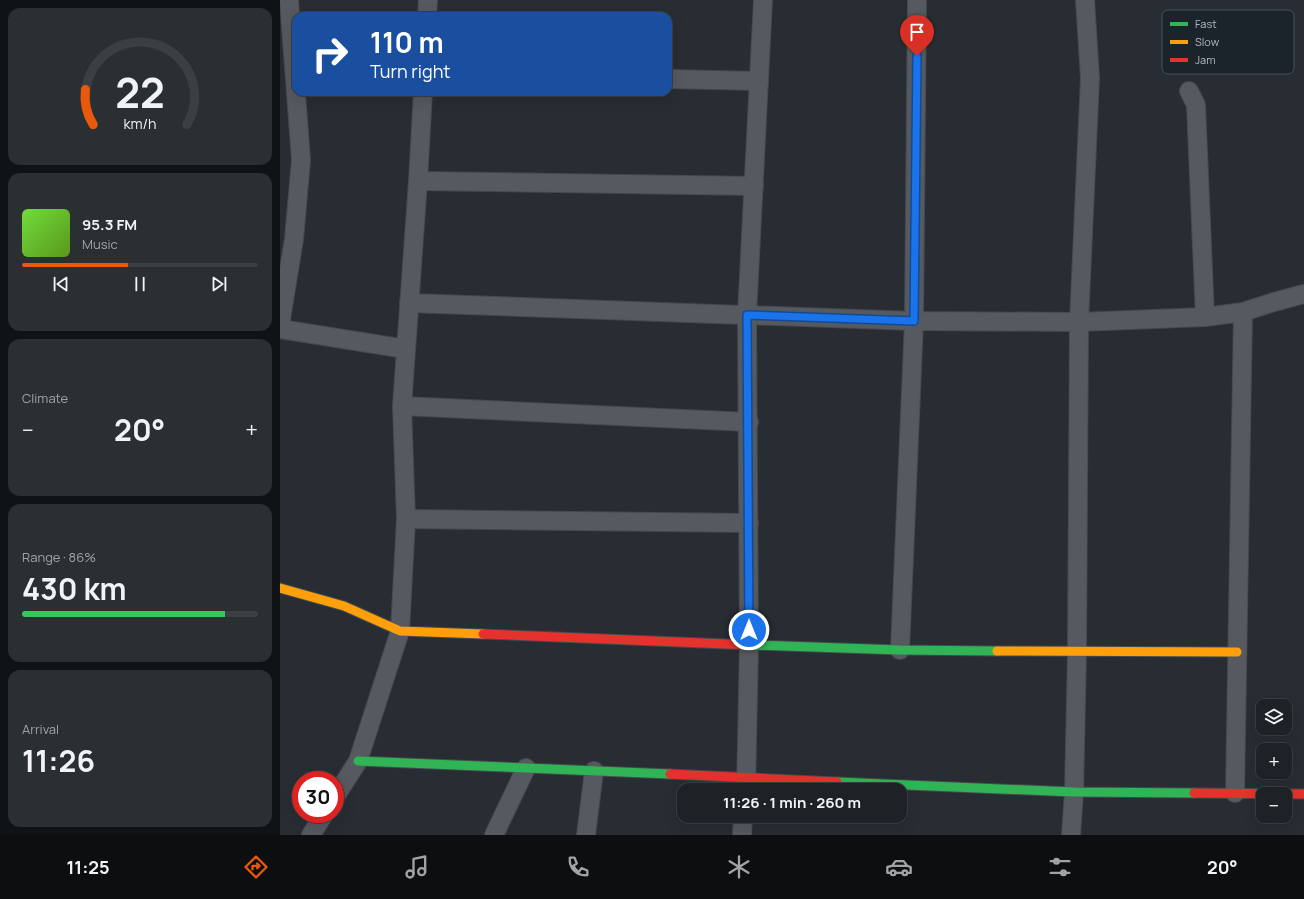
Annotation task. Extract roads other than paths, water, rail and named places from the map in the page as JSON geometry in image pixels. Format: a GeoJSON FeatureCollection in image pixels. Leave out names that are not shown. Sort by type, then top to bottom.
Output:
{"type":"FeatureCollection","features":[{"type":"Feature","properties":{"kind":"street"},"geometry":{"type":"LineString","coordinates":[[289,0],[292,40]]}},
{"type":"Feature","properties":{"kind":"street"},"geometry":{"type":"LineString","coordinates":[[427,12],[428,0]]}},
{"type":"Feature","properties":{"kind":"street"},"geometry":{"type":"LineString","coordinates":[[746,783],[749,645],[749,422],[747,315],[763,0]]}},
{"type":"Feature","properties":{"kind":"street"},"geometry":{"type":"LineString","coordinates":[[900,650],[914,321],[917,0]]}},
{"type":"Feature","properties":{"kind":"street"},"geometry":{"type":"LineString","coordinates":[[1071,835],[1074,792],[1077,652],[1078,322],[1090,78],[1084,0]]}},
{"type":"Feature","properties":{"kind":"street"},"geometry":{"type":"LineString","coordinates":[[672,79],[759,81]]}},
{"type":"Feature","properties":{"kind":"street"},"geometry":{"type":"LineString","coordinates":[[1189,91],[1196,105],[1205,317]]}},
{"type":"Feature","properties":{"kind":"street"},"geometry":{"type":"LineString","coordinates":[[280,325],[294,240],[301,160],[296,96]]}},
{"type":"Feature","properties":{"kind":"street"},"geometry":{"type":"LineString","coordinates":[[344,783],[358,761],[400,631],[406,519],[402,406],[418,181],[422,96]]}},
{"type":"Feature","properties":{"kind":"street"},"geometry":{"type":"LineString","coordinates":[[418,181],[754,186]]}},
{"type":"Feature","properties":{"kind":"street"},"geometry":{"type":"LineString","coordinates":[[409,303],[914,321],[1078,322],[1205,317],[1244,312],[1304,294]]}},
{"type":"Feature","properties":{"kind":"street"},"geometry":{"type":"LineString","coordinates":[[1235,793],[1244,312]]}},
{"type":"Feature","properties":{"kind":"street"},"geometry":{"type":"LineString","coordinates":[[280,329],[406,349]]}},
{"type":"Feature","properties":{"kind":"street"},"geometry":{"type":"LineString","coordinates":[[402,406],[749,422]]}},
{"type":"Feature","properties":{"kind":"street"},"geometry":{"type":"LineString","coordinates":[[406,519],[749,523]]}},
{"type":"Feature","properties":{"kind":"street"},"geometry":{"type":"LineString","coordinates":[[280,588],[344,606],[400,631],[900,650],[1237,652]]}},
{"type":"Feature","properties":{"kind":"street"},"geometry":{"type":"LineString","coordinates":[[358,761],[594,771],[734,783]]}},
{"type":"Feature","properties":{"kind":"street"},"geometry":{"type":"LineString","coordinates":[[494,835],[526,768]]}},
{"type":"Feature","properties":{"kind":"street"},"geometry":{"type":"LineString","coordinates":[[586,835],[594,771]]}},
{"type":"Feature","properties":{"kind":"street"},"geometry":{"type":"LineString","coordinates":[[907,788],[1074,792],[1304,794]]}},
{"type":"Feature","properties":{"kind":"street"},"geometry":{"type":"LineString","coordinates":[[310,835],[318,823]]}},
{"type":"Feature","properties":{"kind":"street"},"geometry":{"type":"LineString","coordinates":[[742,835],[743,823]]}}]}
